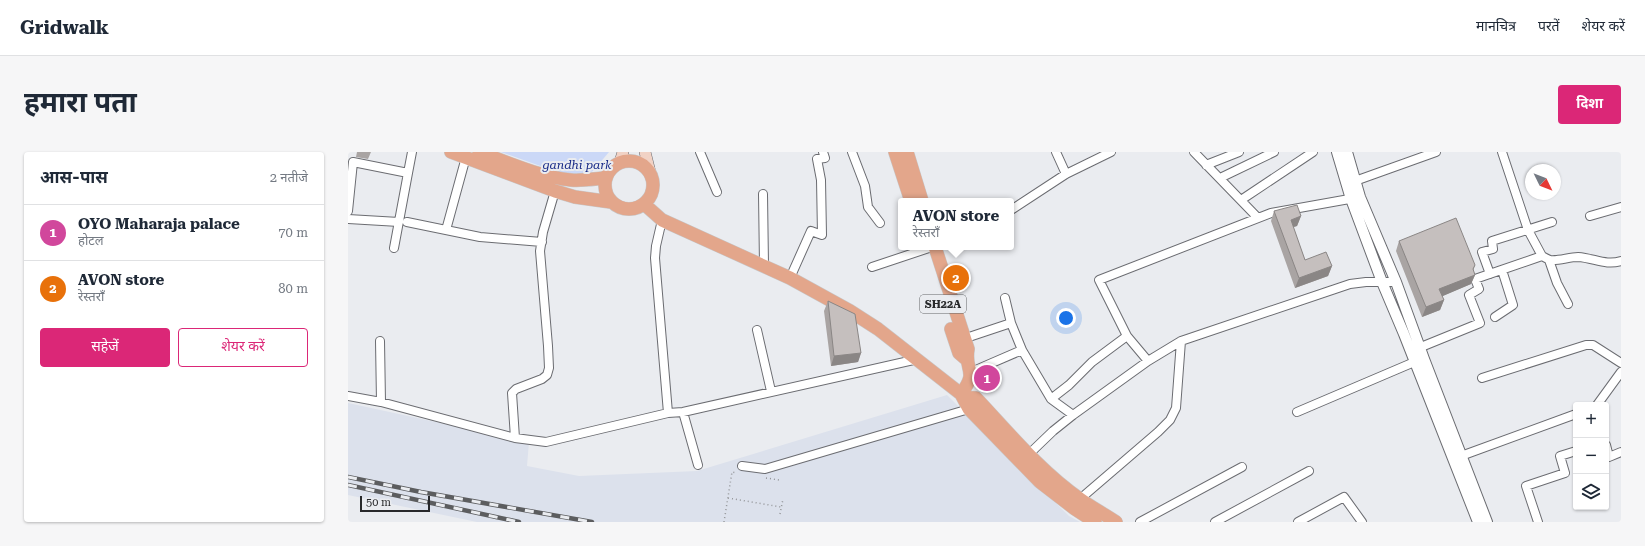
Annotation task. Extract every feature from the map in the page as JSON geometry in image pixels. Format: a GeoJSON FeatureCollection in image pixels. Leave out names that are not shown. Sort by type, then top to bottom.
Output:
{"type":"FeatureCollection","features":[{"type":"Feature","properties":{"kind":"main road"},"geometry":{"type":"LineString","coordinates":[[451,152],[555,191],[575,197],[611,202]]}},
{"type":"Feature","properties":{"kind":"main road"},"geometry":{"type":"LineString","coordinates":[[479,152],[554,177],[578,180],[605,178]]}},
{"type":"Feature","properties":{"kind":"main road"},"geometry":{"type":"LineString","coordinates":[[645,152],[650,172],[653,186],[652,192],[644,204],[628,210],[618,207],[611,202],[605,191],[605,178],[621,157],[640,163],[650,172]]}},
{"type":"Feature","properties":{"kind":"main road"},"geometry":{"type":"LineString","coordinates":[[904,153],[911,198]]}},
{"type":"Feature","properties":{"kind":"main road"},"geometry":{"type":"LineString","coordinates":[[904,153],[921,198]]}},
{"type":"Feature","properties":{"kind":"main road"},"geometry":{"type":"LineString","coordinates":[[644,204],[662,220],[790,278],[850,311],[878,329],[918,359],[965,400],[1040,482],[1075,509],[1095,522]]}},
{"type":"Feature","properties":{"kind":"main road","name":"SH22A"},"geometry":{"type":"LineString","coordinates":[[931,250],[950,311],[959,353],[966,359],[971,372]]}},
{"type":"Feature","properties":{"kind":"main road","name":"SH22A"},"geometry":{"type":"LineString","coordinates":[[950,311],[968,349],[966,359]]}},
{"type":"Feature","properties":{"kind":"main road"},"geometry":{"type":"LineString","coordinates":[[965,400],[971,372]]}},
{"type":"Feature","properties":{"kind":"main road"},"geometry":{"type":"LineString","coordinates":[[965,400],[976,398],[1028,455],[1080,499],[1116,522]]}},
{"type":"Feature","properties":{"kind":"street"},"geometry":{"type":"LineString","coordinates":[[394,248],[403,222],[408,173],[412,152]]}},
{"type":"Feature","properties":{"kind":"street"},"geometry":{"type":"LineString","coordinates":[[700,152],[717,192]]}},
{"type":"Feature","properties":{"kind":"street"},"geometry":{"type":"LineString","coordinates":[[790,278],[811,231],[822,235],[821,180],[817,160],[825,158],[823,152]]}},
{"type":"Feature","properties":{"kind":"street"},"geometry":{"type":"LineString","coordinates":[[852,152],[865,186],[868,207],[880,223]]}},
{"type":"Feature","properties":{"kind":"street"},"geometry":{"type":"LineString","coordinates":[[1056,152],[1066,174]]}},
{"type":"Feature","properties":{"kind":"street"},"geometry":{"type":"LineString","coordinates":[[1014,208],[1066,174],[1111,152]]}},
{"type":"Feature","properties":{"kind":"street"},"geometry":{"type":"LineString","coordinates":[[1194,152],[1258,218]]}},
{"type":"Feature","properties":{"kind":"street"},"geometry":{"type":"LineString","coordinates":[[1206,165],[1239,152]]}},
{"type":"Feature","properties":{"kind":"street"},"geometry":{"type":"LineString","coordinates":[[1220,178],[1274,152]]}},
{"type":"Feature","properties":{"kind":"street"},"geometry":{"type":"LineString","coordinates":[[1241,200],[1313,152]]}},
{"type":"Feature","properties":{"kind":"street"},"geometry":{"type":"LineString","coordinates":[[1337,152],[1356,198],[1396,282],[1421,347],[1420,360],[1478,522]]}},
{"type":"Feature","properties":{"kind":"street"},"geometry":{"type":"LineString","coordinates":[[1347,152],[1355,181],[1356,198],[1382,282],[1420,360],[1487,522]]}},
{"type":"Feature","properties":{"kind":"street"},"geometry":{"type":"LineString","coordinates":[[1355,181],[1436,152]]}},
{"type":"Feature","properties":{"kind":"street"},"geometry":{"type":"LineString","coordinates":[[1502,152],[1528,230],[1545,258],[1568,304]]}},
{"type":"Feature","properties":{"kind":"street"},"geometry":{"type":"LineString","coordinates":[[446,230],[466,157]]}},
{"type":"Feature","properties":{"kind":"street"},"geometry":{"type":"LineString","coordinates":[[348,211],[350,162],[408,173]]}},
{"type":"Feature","properties":{"kind":"street"},"geometry":{"type":"LineString","coordinates":[[515,438],[512,393],[516,389],[542,379],[547,375],[549,368],[540,251],[555,191]]}},
{"type":"Feature","properties":{"kind":"street"},"geometry":{"type":"LineString","coordinates":[[764,194],[764,265]]}},
{"type":"Feature","properties":{"kind":"street"},"geometry":{"type":"LineString","coordinates":[[1148,360],[1127,336],[1100,280],[1271,213],[1356,198]]}},
{"type":"Feature","properties":{"kind":"street"},"geometry":{"type":"LineString","coordinates":[[1590,216],[1621,208]]}},
{"type":"Feature","properties":{"kind":"street"},"geometry":{"type":"LineString","coordinates":[[348,219],[403,222],[480,236],[542,242]]}},
{"type":"Feature","properties":{"kind":"street"},"geometry":{"type":"LineString","coordinates":[[662,220],[655,258],[668,413]]}},
{"type":"Feature","properties":{"kind":"street"},"geometry":{"type":"LineString","coordinates":[[1490,274],[1482,252],[1493,249],[1492,241],[1552,222]]}},
{"type":"Feature","properties":{"kind":"street"},"geometry":{"type":"LineString","coordinates":[[872,267],[924,250]]}},
{"type":"Feature","properties":{"kind":"street"},"geometry":{"type":"LineString","coordinates":[[1421,347],[1480,323],[1469,295],[1479,289],[1475,279],[1545,258],[1577,257],[1592,259],[1604,264],[1614,264],[1621,261]]}},
{"type":"Feature","properties":{"kind":"street"},"geometry":{"type":"LineString","coordinates":[[1495,317],[1513,305],[1502,270]]}},
{"type":"Feature","properties":{"kind":"street"},"geometry":{"type":"LineString","coordinates":[[1028,455],[1053,431],[1073,415],[1148,360],[1181,342],[1344,286],[1366,282],[1396,282]]}},
{"type":"Feature","properties":{"kind":"street"},"geometry":{"type":"LineString","coordinates":[[1005,298],[1011,323],[1022,350],[1051,399],[1073,415]]}},
{"type":"Feature","properties":{"kind":"street"},"geometry":{"type":"LineString","coordinates":[[964,339],[1011,323]]}},
{"type":"Feature","properties":{"kind":"street"},"geometry":{"type":"LineString","coordinates":[[757,330],[771,391]]}},
{"type":"Feature","properties":{"kind":"street"},"geometry":{"type":"LineString","coordinates":[[1051,399],[1069,385],[1092,362],[1127,336]]}},
{"type":"Feature","properties":{"kind":"street"},"geometry":{"type":"LineString","coordinates":[[380,341],[381,402]]}},
{"type":"Feature","properties":{"kind":"street"},"geometry":{"type":"LineString","coordinates":[[1080,499],[1170,420],[1176,408],[1181,342]]}},
{"type":"Feature","properties":{"kind":"street"},"geometry":{"type":"LineString","coordinates":[[1482,378],[1586,345],[1593,345],[1621,363]]}},
{"type":"Feature","properties":{"kind":"street"},"geometry":{"type":"LineString","coordinates":[[971,372],[1022,350]]}},
{"type":"Feature","properties":{"kind":"street"},"geometry":{"type":"LineString","coordinates":[[348,396],[381,402],[515,438],[546,442],[668,413],[683,412],[918,359]]}},
{"type":"Feature","properties":{"kind":"street"},"geometry":{"type":"LineString","coordinates":[[1297,412],[1420,360]]}},
{"type":"Feature","properties":{"kind":"street"},"geometry":{"type":"LineString","coordinates":[[1599,402],[1621,372]]}},
{"type":"Feature","properties":{"kind":"street"},"geometry":{"type":"LineString","coordinates":[[742,466],[765,469],[965,400]]}},
{"type":"Feature","properties":{"kind":"street"},"geometry":{"type":"LineString","coordinates":[[683,412],[698,465]]}},
{"type":"Feature","properties":{"kind":"street"},"geometry":{"type":"LineString","coordinates":[[1461,456],[1573,415]]}},
{"type":"Feature","properties":{"kind":"street"},"geometry":{"type":"LineString","coordinates":[[1538,522],[1526,486],[1565,473],[1560,456],[1573,452]]}},
{"type":"Feature","properties":{"kind":"street"},"geometry":{"type":"LineString","coordinates":[[1609,457],[1621,452]]}},
{"type":"Feature","properties":{"kind":"street"},"geometry":{"type":"LineString","coordinates":[[1140,522],[1242,466]]}},
{"type":"Feature","properties":{"kind":"street"},"geometry":{"type":"LineString","coordinates":[[1215,522],[1309,471]]}},
{"type":"Feature","properties":{"kind":"street"},"geometry":{"type":"LineString","coordinates":[[1298,522],[1344,497],[1362,522]]}},
{"type":"Feature","properties":{"kind":"path"},"geometry":{"type":"LineString","coordinates":[[724,522],[732,472]]}},
{"type":"Feature","properties":{"kind":"path"},"geometry":{"type":"LineString","coordinates":[[764,477],[779,480]]}},
{"type":"Feature","properties":{"kind":"path"},"geometry":{"type":"LineString","coordinates":[[728,498],[781,507]]}},
{"type":"Feature","properties":{"kind":"path"},"geometry":{"type":"LineString","coordinates":[[780,514],[783,499]]}},
{"type":"Feature","properties":{"kind":"shaded area"},"geometry":{"type":"Polygon","coordinates":[[[947,395],[1069,516],[1080,522],[477,522],[348,495],[348,403],[529,442],[527,466],[579,476],[697,471],[947,395]]]}},
{"type":"Feature","properties":{"kind":"green space","name":"gandhi park"},"geometry":{"type":"Polygon","coordinates":[[[501,152],[609,152],[593,171],[577,179],[501,152]]]}},
{"type":"Feature","properties":{"kind":"building"},"geometry":{"type":"Polygon","coordinates":[[[1297,205],[1301,216],[1291,220],[1305,260],[1326,252],[1332,266],[1299,278],[1274,211],[1297,205]]]}},
{"type":"Feature","properties":{"kind":"building"},"geometry":{"type":"Polygon","coordinates":[[[1456,218],[1475,265],[1473,269],[1475,275],[1439,289],[1444,300],[1426,307],[1399,241],[1456,218]]]}},
{"type":"Feature","properties":{"kind":"building"},"geometry":{"type":"Polygon","coordinates":[[[828,301],[855,314],[861,353],[834,356],[828,301]]]}},
{"type":"Feature","properties":{"kind":"railway"},"geometry":{"type":"LineString","coordinates":[[348,477],[421,492],[592,522]]}},
{"type":"Feature","properties":{"kind":"railway"},"geometry":{"type":"LineString","coordinates":[[348,485],[519,522]]}},
{"type":"Feature","properties":{"kind":"place","name":"AVON store"},"geometry":{"type":"Point","coordinates":[956,278]}},
{"type":"Feature","properties":{"kind":"place","name":"OYO Maharaja palace"},"geometry":{"type":"Point","coordinates":[987,378]}}]}
